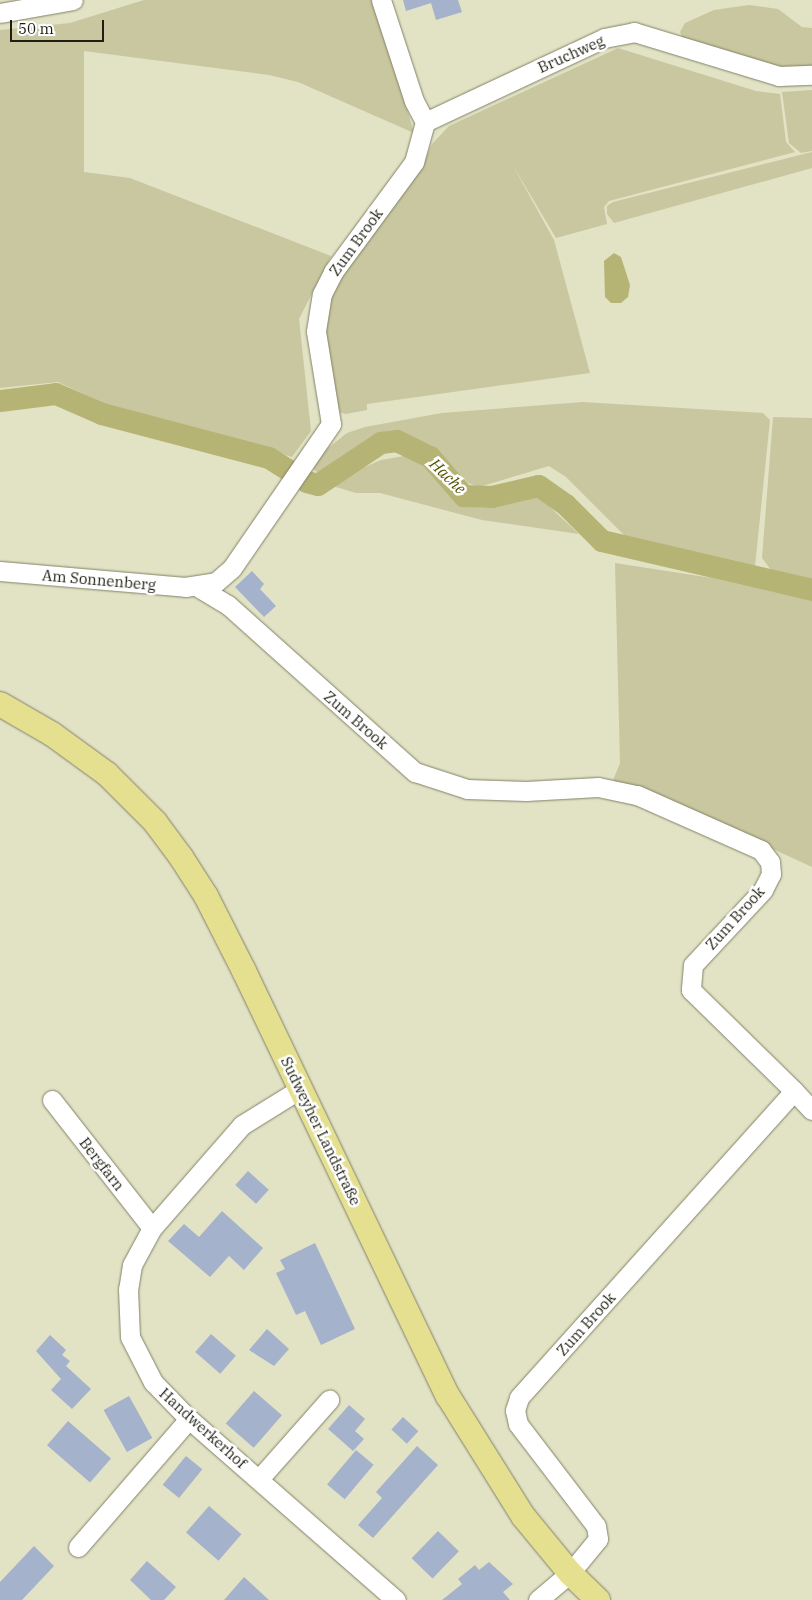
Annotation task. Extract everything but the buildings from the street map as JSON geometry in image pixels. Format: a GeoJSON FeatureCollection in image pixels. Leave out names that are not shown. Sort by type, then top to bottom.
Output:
{"type":"FeatureCollection","features":[{"type":"Feature","properties":{"kind":"main road","name":"Sudweyher Landstraße"},"geometry":{"type":"LineString","coordinates":[[0,704],[80,753],[120,786],[155,822],[206,896],[448,1396],[523,1516],[570,1573],[598,1600]]}},
{"type":"Feature","properties":{"kind":"street"},"geometry":{"type":"LineString","coordinates":[[0,13],[73,0]]}},
{"type":"Feature","properties":{"kind":"street"},"geometry":{"type":"LineString","coordinates":[[381,0],[414,101],[425,122]]}},
{"type":"Feature","properties":{"kind":"street","name":"Bruchweg"},"geometry":{"type":"LineString","coordinates":[[425,122],[604,38],[634,32],[778,76],[812,74]]}},
{"type":"Feature","properties":{"kind":"street","name":"Zum Brook"},"geometry":{"type":"LineString","coordinates":[[198,587],[216,582],[232,568],[332,424],[316,331],[322,294],[332,272],[414,162],[425,122]]}},
{"type":"Feature","properties":{"kind":"street","name":"Am Sonnenberg"},"geometry":{"type":"LineString","coordinates":[[0,571],[198,587]]}},
{"type":"Feature","properties":{"kind":"street","name":"Zum Brook"},"geometry":{"type":"LineString","coordinates":[[198,587],[228,605],[415,772],[467,789],[526,791],[598,787],[636,794],[761,850],[770,862],[770,874],[763,890],[693,965],[691,990],[812,1110]]}},
{"type":"Feature","properties":{"kind":"street","name":"Handwerkerhof"},"geometry":{"type":"LineString","coordinates":[[300,1089],[242,1125],[152,1228],[132,1265],[128,1289],[130,1337],[153,1382],[189,1419],[396,1600]]}},
{"type":"Feature","properties":{"kind":"street","name":"Zum Brook"},"geometry":{"type":"LineString","coordinates":[[570,1573],[598,1539],[596,1526],[518,1424],[515,1410],[519,1398],[794,1091]]}},
{"type":"Feature","properties":{"kind":"street","name":"Bergfarn"},"geometry":{"type":"LineString","coordinates":[[52,1100],[152,1228]]}},
{"type":"Feature","properties":{"kind":"street"},"geometry":{"type":"LineString","coordinates":[[259,1479],[329,1400]]}},
{"type":"Feature","properties":{"kind":"street"},"geometry":{"type":"LineString","coordinates":[[78,1547],[189,1419]]}},
{"type":"Feature","properties":{"kind":"street"},"geometry":{"type":"LineString","coordinates":[[538,1600],[570,1573]]}},
{"type":"Feature","properties":{"kind":"green space"},"geometry":{"type":"Polygon","coordinates":[[[144,0],[375,0],[414,133],[298,82],[269,75],[84,51],[84,172],[130,178],[331,256],[299,319],[311,431],[292,457],[107,405],[58,382],[0,388],[0,30],[70,23],[144,0]]]}},
{"type":"Feature","properties":{"kind":"green space"},"geometry":{"type":"Polygon","coordinates":[[[749,5],[778,9],[802,27],[812,28],[812,66],[766,67],[684,41],[680,32],[685,23],[714,10],[749,5]]]}},
{"type":"Feature","properties":{"kind":"green space"},"geometry":{"type":"Polygon","coordinates":[[[618,48],[756,91],[780,94],[786,142],[795,152],[609,201],[604,207],[607,224],[556,238],[512,164],[554,240],[590,373],[367,404],[367,410],[346,414],[334,411],[322,325],[327,295],[426,158],[432,144],[449,126],[618,48]]]}},
{"type":"Feature","properties":{"kind":"green space"},"geometry":{"type":"Polygon","coordinates":[[[812,90],[812,151],[801,153],[789,143],[782,92],[812,90]]]}},
{"type":"Feature","properties":{"kind":"green space"},"geometry":{"type":"Polygon","coordinates":[[[812,152],[812,168],[614,223],[607,214],[607,206],[613,202],[812,152]]]}},
{"type":"Feature","properties":{"kind":"green space"},"geometry":{"type":"Polygon","coordinates":[[[583,402],[763,413],[770,420],[755,566],[629,540],[566,477],[549,466],[479,487],[468,483],[433,446],[404,435],[386,437],[359,447],[328,470],[318,473],[308,464],[347,433],[365,427],[442,413],[583,402]]]}},
{"type":"Feature","properties":{"kind":"green space"},"geometry":{"type":"Polygon","coordinates":[[[773,417],[812,418],[812,579],[771,570],[762,558],[773,417]]]}},
{"type":"Feature","properties":{"kind":"green space"},"geometry":{"type":"Polygon","coordinates":[[[404,456],[417,459],[457,503],[484,508],[538,496],[579,534],[482,520],[380,493],[356,493],[326,484],[381,460],[404,456]]]}},
{"type":"Feature","properties":{"kind":"green space"},"geometry":{"type":"Polygon","coordinates":[[[615,563],[712,578],[812,601],[812,867],[681,807],[612,783],[620,763],[615,563]]]}},
{"type":"Feature","properties":{"kind":"shaded area"},"geometry":{"type":"Polygon","coordinates":[[[614,253],[621,257],[630,285],[628,297],[621,303],[611,303],[605,297],[604,261],[614,253]]]}},
{"type":"Feature","properties":{"kind":"waterway","name":"Hache"},"geometry":{"type":"LineString","coordinates":[[0,401],[56,394],[102,414],[269,458],[307,482],[318,485],[381,443],[397,441],[430,457],[464,496],[492,497],[539,486],[566,505],[602,541],[812,590]]}}]}
